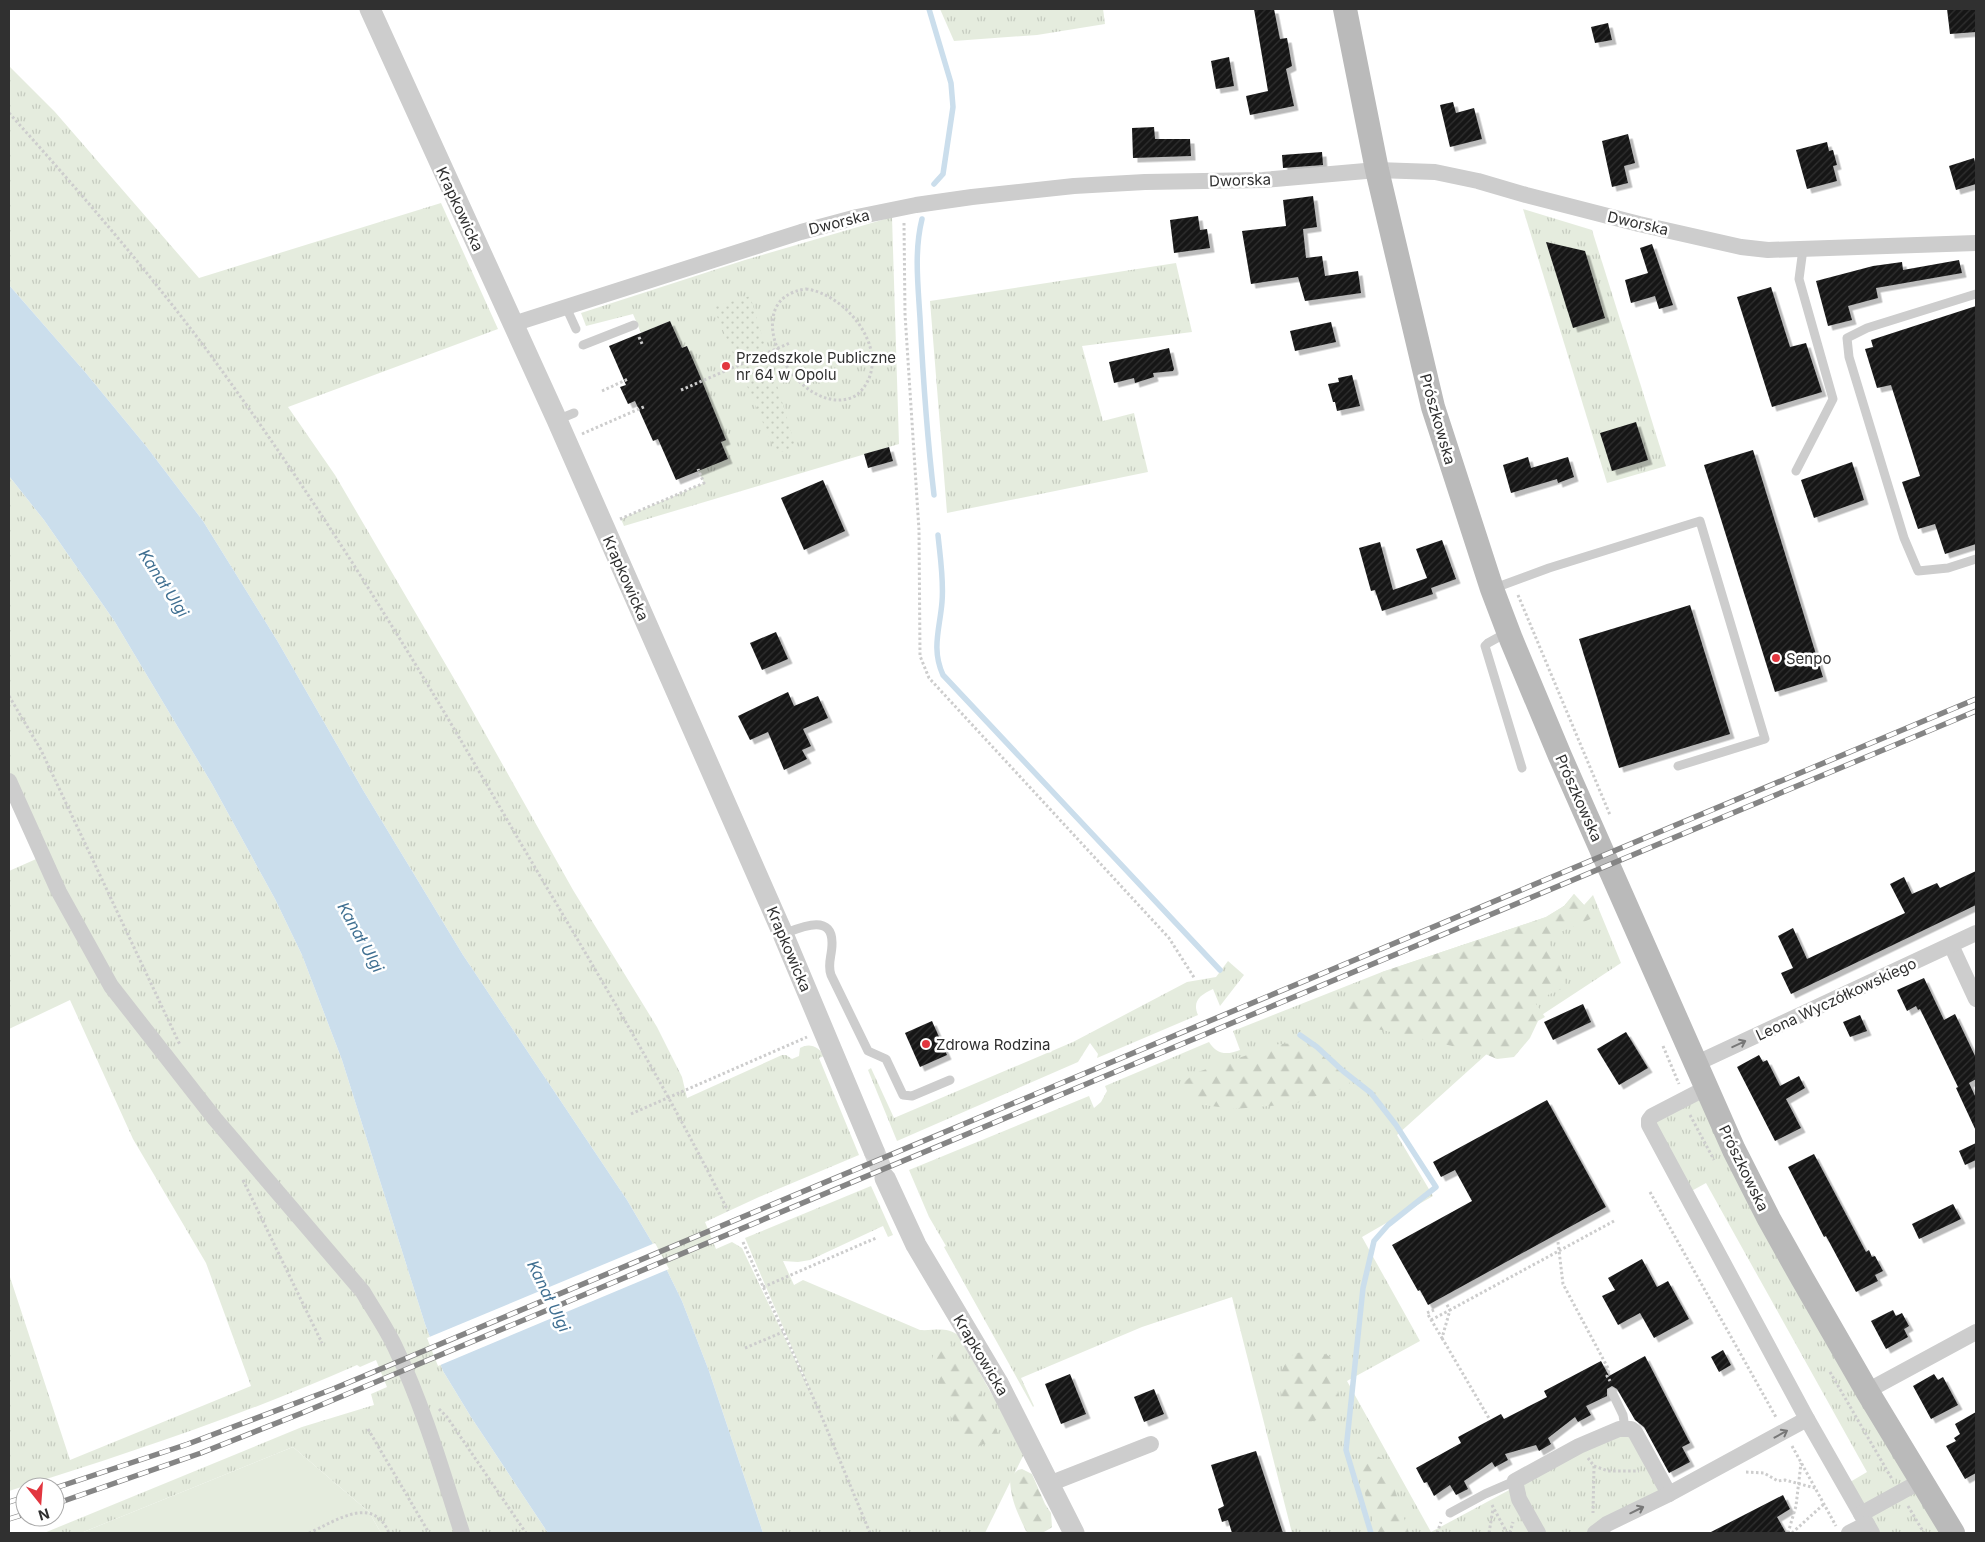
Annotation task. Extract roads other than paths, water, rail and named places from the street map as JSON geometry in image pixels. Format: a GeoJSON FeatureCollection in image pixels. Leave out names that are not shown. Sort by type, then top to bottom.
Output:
{"type":"FeatureCollection","features":[{"type":"Feature","properties":{"kind":"main road","name":"Prószkowska"},"geometry":{"type":"LineString","coordinates":[[1344,9],[1377,170],[1433,407],[1502,585],[1509,631],[1560,756],[1734,1150],[1769,1219],[1867,1391],[1953,1533]]}},
{"type":"Feature","properties":{"kind":"street","name":"Krapkowicka"},"geometry":{"type":"LineString","coordinates":[[370,9],[513,324],[566,417],[874,1151]]}},
{"type":"Feature","properties":{"kind":"street","name":"Dworska"},"geometry":{"type":"LineString","coordinates":[[513,324],[801,232],[903,207],[972,197],[1074,186],[1182,181],[1263,180],[1377,170],[1435,172],[1478,181],[1526,196],[1639,224],[1741,247],[1768,250],[1976,243]]}},
{"type":"Feature","properties":{"kind":"street"},"geometry":{"type":"LineString","coordinates":[[9,781],[59,892],[111,986],[215,1119],[363,1292],[382,1322],[396,1348],[427,1423],[462,1533]]}},
{"type":"Feature","properties":{"kind":"street","name":"Leona Wyczółkowskiego"},"geometry":{"type":"LineString","coordinates":[[1695,1064],[1976,933]]}},
{"type":"Feature","properties":{"kind":"street"},"geometry":{"type":"LineString","coordinates":[[1950,945],[1976,999]]}},
{"type":"Feature","properties":{"kind":"street"},"geometry":{"type":"LineString","coordinates":[[1706,1088],[1652,1116],[1649,1120],[1649,1125],[1807,1419],[1867,1524]]}},
{"type":"Feature","properties":{"kind":"street","name":"Krapkowicka"},"geometry":{"type":"LineString","coordinates":[[885,1178],[916,1245],[998,1383],[1074,1533]]}},
{"type":"Feature","properties":{"kind":"street"},"geometry":{"type":"LineString","coordinates":[[1867,1391],[1976,1332]]}},
{"type":"Feature","properties":{"kind":"street"},"geometry":{"type":"LineString","coordinates":[[1595,1533],[1607,1524],[1669,1494],[1807,1419]]}},
{"type":"Feature","properties":{"kind":"street"},"geometry":{"type":"LineString","coordinates":[[1538,1533],[1519,1499],[1515,1481],[1579,1446],[1625,1428],[1635,1432],[1669,1494]]}},
{"type":"Feature","properties":{"kind":"street"},"geometry":{"type":"LineString","coordinates":[[1049,1484],[1151,1444]]}},
{"type":"Feature","properties":{"kind":"street"},"geometry":{"type":"LineString","coordinates":[[1849,1533],[1867,1524],[1921,1481]]}},
{"type":"Feature","properties":{"kind":"lane"},"geometry":{"type":"LineString","coordinates":[[1796,471],[1833,399],[1799,279],[1803,249]]}},
{"type":"Feature","properties":{"kind":"lane"},"geometry":{"type":"LineString","coordinates":[[1976,294],[1867,328],[1847,338],[1850,357],[1904,538],[1918,571],[1948,568],[1976,559]]}},
{"type":"Feature","properties":{"kind":"lane"},"geometry":{"type":"LineString","coordinates":[[566,307],[576,329]]}},
{"type":"Feature","properties":{"kind":"lane"},"geometry":{"type":"LineString","coordinates":[[583,345],[634,325]]}},
{"type":"Feature","properties":{"kind":"lane"},"geometry":{"type":"LineString","coordinates":[[1502,585],[1549,568],[1700,521],[1765,739],[1678,766]]}},
{"type":"Feature","properties":{"kind":"lane"},"geometry":{"type":"LineString","coordinates":[[1509,631],[1485,646],[1522,768]]}},
{"type":"Feature","properties":{"kind":"lane"},"geometry":{"type":"LineString","coordinates":[[783,934],[811,924],[822,926],[830,933],[832,943],[829,964],[831,975],[868,1051],[886,1059],[903,1095],[912,1096],[950,1080]]}},
{"type":"Feature","properties":{"kind":"lane"},"geometry":{"type":"LineString","coordinates":[[1612,1392],[1623,1415],[1625,1428]]}},
{"type":"Feature","properties":{"kind":"lane"},"geometry":{"type":"LineString","coordinates":[[1450,1513],[1485,1494],[1515,1481]]}},
{"type":"Feature","properties":{"kind":"water","name":"Kanał Ulgi"},"geometry":{"type":"Polygon","coordinates":[[[9,285],[146,446],[203,521],[278,642],[363,790],[463,955],[627,1200],[660,1256],[682,1301],[709,1371],[763,1533],[548,1533],[471,1417],[443,1371],[425,1324],[342,1060],[302,955],[275,899],[212,784],[115,622],[44,520],[9,476],[9,285]]]}},
{"type":"Feature","properties":{"kind":"waterway"},"geometry":{"type":"LineString","coordinates":[[929,9],[951,83],[953,107],[943,174],[934,184]]}},
{"type":"Feature","properties":{"kind":"waterway"},"geometry":{"type":"LineString","coordinates":[[922,219],[917,256],[918,281],[929,451],[934,495]]}},
{"type":"Feature","properties":{"kind":"waterway"},"geometry":{"type":"LineString","coordinates":[[938,535],[942,568],[942,594],[937,647],[939,665],[943,675],[1220,970]]}},
{"type":"Feature","properties":{"kind":"waterway"},"geometry":{"type":"LineString","coordinates":[[1300,1035],[1371,1093],[1396,1125],[1436,1187],[1388,1225],[1374,1241],[1363,1288],[1346,1450],[1371,1533]]}},
{"type":"Feature","properties":{"kind":"tunnel"},"geometry":{"type":"LineString","coordinates":[[874,1151],[885,1178]]}},
{"type":"Feature","properties":{"kind":"railway"},"geometry":{"type":"LineString","coordinates":[[65,1485],[188,1444],[333,1389],[1976,699]]}},
{"type":"Feature","properties":{"kind":"railway"},"geometry":{"type":"LineString","coordinates":[[65,1501],[201,1453],[302,1413],[1976,711]]}},
{"type":"Feature","properties":{"kind":"railway"},"geometry":{"type":"LineString","coordinates":[[9,1502],[15,1500]]}},
{"type":"Feature","properties":{"kind":"railway"},"geometry":{"type":"LineString","coordinates":[[9,1519],[15,1517]]}},
{"type":"Feature","properties":{"kind":"place","name":"Przedszkole Publiczne nr 64 w Opolu"},"geometry":{"type":"Point","coordinates":[726,366]}},
{"type":"Feature","properties":{"kind":"place","name":"Senpo"},"geometry":{"type":"Point","coordinates":[1776,658]}},
{"type":"Feature","properties":{"kind":"place","name":"Zdrowa Rodzina"},"geometry":{"type":"Point","coordinates":[926,1044]}}]}
